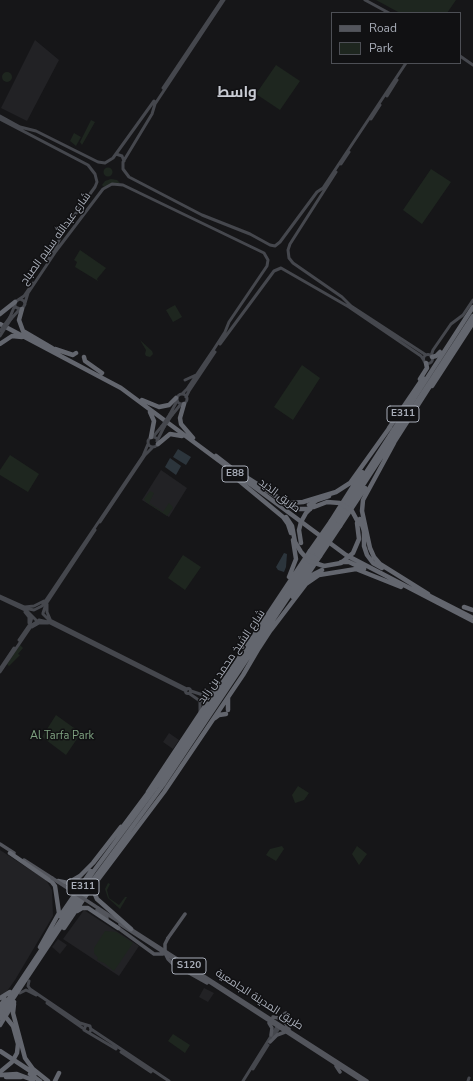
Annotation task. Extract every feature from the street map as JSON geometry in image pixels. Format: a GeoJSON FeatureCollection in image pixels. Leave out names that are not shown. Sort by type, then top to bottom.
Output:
{"type":"FeatureCollection","features":[{"type":"Feature","properties":{"kind":"highway"},"geometry":{"type":"LineString","coordinates":[[0,314],[15,304]]}},
{"type":"Feature","properties":{"kind":"highway","name":"شارع الشيخ محمد بن زايد"},"geometry":{"type":"LineString","coordinates":[[438,364],[473,307]]}},
{"type":"Feature","properties":{"kind":"highway"},"geometry":{"type":"LineString","coordinates":[[21,309],[19,320],[23,331],[53,349]]}},
{"type":"Feature","properties":{"kind":"highway","name":"شارع الشيخ محمد بن زايد"},"geometry":{"type":"LineString","coordinates":[[0,1011],[89,878],[170,766],[209,706],[315,553],[438,364],[473,316]]}},
{"type":"Feature","properties":{"kind":"highway","name":"طريق الذيد"},"geometry":{"type":"LineString","coordinates":[[0,323],[102,373],[343,550],[472,620]]}},
{"type":"Feature","properties":{"kind":"highway"},"geometry":{"type":"LineString","coordinates":[[418,405],[430,390],[473,323]]}},
{"type":"Feature","properties":{"kind":"highway"},"geometry":{"type":"LineString","coordinates":[[0,344],[10,337],[18,336],[73,355],[76,353]]}},
{"type":"Feature","properties":{"kind":"highway"},"geometry":{"type":"LineString","coordinates":[[429,356],[437,356],[452,339]]}},
{"type":"Feature","properties":{"kind":"highway","name":"طريق الذيد"},"geometry":{"type":"LineString","coordinates":[[53,349],[108,380],[141,401]]}},
{"type":"Feature","properties":{"kind":"highway"},"geometry":{"type":"LineString","coordinates":[[84,357],[84,361],[102,373]]}},
{"type":"Feature","properties":{"kind":"highway"},"geometry":{"type":"LineString","coordinates":[[293,597],[315,553],[335,523],[362,472],[426,369],[425,361]]}},
{"type":"Feature","properties":{"kind":"highway"},"geometry":{"type":"LineString","coordinates":[[414,389],[438,364]]}},
{"type":"Feature","properties":{"kind":"highway"},"geometry":{"type":"LineString","coordinates":[[236,479],[286,517],[293,528],[295,542],[309,561],[324,566],[341,563],[353,553],[359,538],[356,506],[438,372],[438,364]]}},
{"type":"Feature","properties":{"kind":"highway"},"geometry":{"type":"LineString","coordinates":[[141,401],[159,407],[169,405],[176,399]]}},
{"type":"Feature","properties":{"kind":"highway"},"geometry":{"type":"LineString","coordinates":[[141,401],[154,418],[152,437]]}},
{"type":"Feature","properties":{"kind":"highway"},"geometry":{"type":"LineString","coordinates":[[182,404],[180,418],[181,424],[192,439]]}},
{"type":"Feature","properties":{"kind":"highway"},"geometry":{"type":"LineString","coordinates":[[259,486],[283,500],[295,503],[340,490],[353,479],[390,427]]}},
{"type":"Feature","properties":{"kind":"highway"},"geometry":{"type":"LineString","coordinates":[[158,442],[164,437],[173,434],[192,439]]}},
{"type":"Feature","properties":{"kind":"highway","name":"طريق الذيد"},"geometry":{"type":"LineString","coordinates":[[192,439],[199,447],[335,548],[437,601],[457,609],[472,620]]}},
{"type":"Feature","properties":{"kind":"highway"},"geometry":{"type":"LineString","coordinates":[[394,443],[365,493],[362,507],[372,554],[380,564],[437,601]]}},
{"type":"Feature","properties":{"kind":"highway"},"geometry":{"type":"LineString","coordinates":[[199,447],[285,519],[290,527],[296,552],[293,570],[260,625]]}},
{"type":"Feature","properties":{"kind":"highway"},"geometry":{"type":"LineString","coordinates":[[362,472],[348,488],[317,500],[307,508],[299,519],[296,533],[300,547],[308,557],[320,563],[349,562],[397,585]]}},
{"type":"Feature","properties":{"kind":"highway"},"geometry":{"type":"LineString","coordinates":[[91,889],[164,792],[228,692],[257,654],[260,646],[293,597],[309,577],[322,570],[340,567],[351,559],[359,546],[361,530],[354,514],[342,504],[327,502],[304,510],[290,508],[239,473]]}},
{"type":"Feature","properties":{"kind":"highway"},"geometry":{"type":"LineString","coordinates":[[335,523],[367,486]]}},
{"type":"Feature","properties":{"kind":"highway"},"geometry":{"type":"LineString","coordinates":[[142,801],[291,578],[302,558],[300,530],[304,516],[313,505],[326,500],[340,501],[351,506],[359,517],[364,531],[364,549],[370,560],[378,567],[400,577]]}},
{"type":"Feature","properties":{"kind":"highway"},"geometry":{"type":"LineString","coordinates":[[291,578],[315,553]]}},
{"type":"Feature","properties":{"kind":"highway","name":"شارع الشيخ محمد بن زايد"},"geometry":{"type":"LineString","coordinates":[[0,1018],[86,890],[160,790],[228,692],[315,553]]}},
{"type":"Feature","properties":{"kind":"highway"},"geometry":{"type":"LineString","coordinates":[[271,630],[306,584],[319,575],[356,569],[437,601]]}},
{"type":"Feature","properties":{"kind":"highway"},"geometry":{"type":"LineString","coordinates":[[466,606],[473,610]]}},
{"type":"Feature","properties":{"kind":"highway"},"geometry":{"type":"LineString","coordinates":[[457,609],[473,614]]}},
{"type":"Feature","properties":{"kind":"highway"},"geometry":{"type":"LineString","coordinates":[[209,706],[230,670]]}},
{"type":"Feature","properties":{"kind":"highway"},"geometry":{"type":"LineString","coordinates":[[207,727],[217,716],[227,712],[228,692]]}},
{"type":"Feature","properties":{"kind":"highway"},"geometry":{"type":"LineString","coordinates":[[51,879],[65,884],[78,878],[93,863],[170,766]]}},
{"type":"Feature","properties":{"kind":"highway"},"geometry":{"type":"LineString","coordinates":[[0,1006],[76,891],[125,823]]}},
{"type":"Feature","properties":{"kind":"highway"},"geometry":{"type":"LineString","coordinates":[[0,1025],[15,1000],[91,889],[114,851]]}},
{"type":"Feature","properties":{"kind":"highway"},"geometry":{"type":"LineString","coordinates":[[10,853],[55,886],[59,913],[40,947]]}},
{"type":"Feature","properties":{"kind":"highway"},"geometry":{"type":"LineString","coordinates":[[104,873],[95,889],[95,897],[131,929]]}},
{"type":"Feature","properties":{"kind":"highway"},"geometry":{"type":"LineString","coordinates":[[75,912],[82,908],[88,908],[118,928]]}},
{"type":"Feature","properties":{"kind":"highway"},"geometry":{"type":"LineString","coordinates":[[41,958],[55,942]]}},
{"type":"Feature","properties":{"kind":"highway"},"geometry":{"type":"LineString","coordinates":[[0,998],[10,992]]}},
{"type":"Feature","properties":{"kind":"highway"},"geometry":{"type":"LineString","coordinates":[[0,1002],[7,996]]}},
{"type":"Feature","properties":{"kind":"highway"},"geometry":{"type":"LineString","coordinates":[[15,1000],[13,1013],[25,1056],[31,1067],[46,1081]]}},
{"type":"Feature","properties":{"kind":"highway"},"geometry":{"type":"LineString","coordinates":[[0,1011],[13,1026],[18,1046],[12,1062],[0,1072]]}},
{"type":"Feature","properties":{"kind":"highway"},"geometry":{"type":"LineString","coordinates":[[0,1051],[46,1081]]}},
{"type":"Feature","properties":{"kind":"highway"},"geometry":{"type":"LineString","coordinates":[[0,1054],[40,1081]]}},
{"type":"Feature","properties":{"kind":"highway"},"geometry":{"type":"LineString","coordinates":[[55,1081],[59,1073]]}},
{"type":"Feature","properties":{"kind":"highway"},"geometry":{"type":"LineString","coordinates":[[0,1077],[20,1074],[32,1081]]}},
{"type":"Feature","properties":{"kind":"highway"},"geometry":{"type":"LineString","coordinates":[[0,1077],[22,1078],[32,1081]]}},
{"type":"Feature","properties":{"kind":"main road"},"geometry":{"type":"LineString","coordinates":[[0,118],[36,130],[99,163],[109,162],[153,104],[223,0]]}},
{"type":"Feature","properties":{"kind":"main road"},"geometry":{"type":"LineString","coordinates":[[365,0],[387,12]]}},
{"type":"Feature","properties":{"kind":"main road"},"geometry":{"type":"LineString","coordinates":[[461,57],[473,65]]}},
{"type":"Feature","properties":{"kind":"main road"},"geometry":{"type":"LineString","coordinates":[[171,415],[176,399],[188,388],[198,375],[275,270],[280,268],[284,268],[348,306],[405,345],[425,361],[431,362],[429,356],[351,306],[342,297],[293,262],[288,253],[290,244],[323,189],[406,64]]}},
{"type":"Feature","properties":{"kind":"main road"},"geometry":{"type":"LineString","coordinates":[[153,104],[152,114],[124,161],[122,168],[125,174],[153,190],[200,213],[253,236],[270,246],[277,245],[317,192],[323,189],[405,69],[407,64]]}},
{"type":"Feature","properties":{"kind":"main road"},"geometry":{"type":"LineString","coordinates":[[0,118],[55,149],[91,167],[97,182],[106,187],[112,184],[120,184],[196,219],[264,253],[268,261],[267,266],[229,322],[225,332],[207,359],[182,404],[171,415],[163,427],[148,440],[143,456],[49,598],[43,614],[39,620],[28,629],[0,669]]}},
{"type":"Feature","properties":{"kind":"main road"},"geometry":{"type":"LineString","coordinates":[[116,154],[121,155],[124,161]]}},
{"type":"Feature","properties":{"kind":"main road","name":"شارع عبدالله سليم الصباح"},"geometry":{"type":"LineString","coordinates":[[10,318],[21,309],[25,303],[27,295],[57,249],[63,232],[96,187],[97,182]]}},
{"type":"Feature","properties":{"kind":"main road","name":"شارع عبدالله سليم الصباح"},"geometry":{"type":"LineString","coordinates":[[15,304],[26,292],[29,285],[106,187]]}},
{"type":"Feature","properties":{"kind":"main road"},"geometry":{"type":"LineString","coordinates":[[148,197],[149,193],[153,190]]}},
{"type":"Feature","properties":{"kind":"main road"},"geometry":{"type":"LineString","coordinates":[[196,219],[199,217],[200,213]]}},
{"type":"Feature","properties":{"kind":"main road"},"geometry":{"type":"LineString","coordinates":[[283,239],[288,240],[290,244]]}},
{"type":"Feature","properties":{"kind":"main road"},"geometry":{"type":"LineString","coordinates":[[41,274],[43,278]]}},
{"type":"Feature","properties":{"kind":"main road"},"geometry":{"type":"LineString","coordinates":[[20,299],[25,303]]}},
{"type":"Feature","properties":{"kind":"main road"},"geometry":{"type":"LineString","coordinates":[[425,361],[451,324],[462,316],[473,300]]}},
{"type":"Feature","properties":{"kind":"main road"},"geometry":{"type":"LineString","coordinates":[[0,336],[10,318],[15,304],[21,309]]}},
{"type":"Feature","properties":{"kind":"main road"},"geometry":{"type":"LineString","coordinates":[[0,332],[10,318]]}},
{"type":"Feature","properties":{"kind":"main road"},"geometry":{"type":"LineString","coordinates":[[405,345],[410,345]]}},
{"type":"Feature","properties":{"kind":"main road"},"geometry":{"type":"LineString","coordinates":[[198,375],[200,380]]}},
{"type":"Feature","properties":{"kind":"main road"},"geometry":{"type":"LineString","coordinates":[[185,380],[198,375],[203,376]]}},
{"type":"Feature","properties":{"kind":"main road"},"geometry":{"type":"LineString","coordinates":[[185,385],[188,388]]}},
{"type":"Feature","properties":{"kind":"main road"},"geometry":{"type":"LineString","coordinates":[[182,394],[186,397]]}},
{"type":"Feature","properties":{"kind":"main road"},"geometry":{"type":"LineString","coordinates":[[176,399],[182,404]]}},
{"type":"Feature","properties":{"kind":"main road"},"geometry":{"type":"LineString","coordinates":[[0,672],[28,629],[35,610],[42,606],[49,598],[113,503],[152,448],[158,442],[163,427]]}},
{"type":"Feature","properties":{"kind":"main road"},"geometry":{"type":"LineString","coordinates":[[152,437],[158,442]]}},
{"type":"Feature","properties":{"kind":"main road"},"geometry":{"type":"LineString","coordinates":[[148,444],[152,448]]}},
{"type":"Feature","properties":{"kind":"main road"},"geometry":{"type":"LineString","coordinates":[[138,455],[143,456]]}},
{"type":"Feature","properties":{"kind":"main road"},"geometry":{"type":"LineString","coordinates":[[136,458],[138,462]]}},
{"type":"Feature","properties":{"kind":"main road"},"geometry":{"type":"LineString","coordinates":[[113,503],[115,497]]}},
{"type":"Feature","properties":{"kind":"main road"},"geometry":{"type":"LineString","coordinates":[[89,540],[90,534]]}},
{"type":"Feature","properties":{"kind":"main road"},"geometry":{"type":"LineString","coordinates":[[0,597],[22,607],[35,610],[78,637],[186,690]]}},
{"type":"Feature","properties":{"kind":"main road"},"geometry":{"type":"LineString","coordinates":[[22,607],[38,605],[49,598]]}},
{"type":"Feature","properties":{"kind":"main road"},"geometry":{"type":"LineString","coordinates":[[49,598],[46,610],[52,622]]}},
{"type":"Feature","properties":{"kind":"main road"},"geometry":{"type":"LineString","coordinates":[[22,607],[39,620],[52,622],[83,637],[190,692],[203,702],[206,700],[206,697],[203,695]]}},
{"type":"Feature","properties":{"kind":"main road"},"geometry":{"type":"LineString","coordinates":[[22,607],[29,617],[28,629]]}},
{"type":"Feature","properties":{"kind":"main road"},"geometry":{"type":"LineString","coordinates":[[28,629],[39,623],[52,622]]}},
{"type":"Feature","properties":{"kind":"main road"},"geometry":{"type":"LineString","coordinates":[[78,637],[83,637]]}},
{"type":"Feature","properties":{"kind":"main road"},"geometry":{"type":"LineString","coordinates":[[98,647],[105,648]]}},
{"type":"Feature","properties":{"kind":"main road"},"geometry":{"type":"LineString","coordinates":[[5,664],[7,658]]}},
{"type":"Feature","properties":{"kind":"main road"},"geometry":{"type":"LineString","coordinates":[[154,675],[159,676]]}},
{"type":"Feature","properties":{"kind":"main road"},"geometry":{"type":"LineString","coordinates":[[190,692],[203,695],[211,693],[218,686]]}},
{"type":"Feature","properties":{"kind":"main road"},"geometry":{"type":"LineString","coordinates":[[199,714],[201,706],[200,700]]}},
{"type":"Feature","properties":{"kind":"main road","name":"طريق المدينة الجامعية"},"geometry":{"type":"LineString","coordinates":[[0,845],[51,879]]}},
{"type":"Feature","properties":{"kind":"main road","name":"طريق المدينة الجامعية"},"geometry":{"type":"LineString","coordinates":[[0,845],[163,954],[261,1016],[268,1018]]}},
{"type":"Feature","properties":{"kind":"main road"},"geometry":{"type":"LineString","coordinates":[[97,909],[118,928],[144,945],[151,945]]}},
{"type":"Feature","properties":{"kind":"main road","name":"طريق المدينة الجامعية"},"geometry":{"type":"LineString","coordinates":[[97,909],[131,929],[268,1018],[286,1033],[362,1081]]}},
{"type":"Feature","properties":{"kind":"main road"},"geometry":{"type":"LineString","coordinates":[[185,914],[168,938],[165,944],[165,953],[172,964],[214,985]]}},
{"type":"Feature","properties":{"kind":"main road"},"geometry":{"type":"LineString","coordinates":[[136,940],[154,954],[163,954]]}},
{"type":"Feature","properties":{"kind":"main road"},"geometry":{"type":"LineString","coordinates":[[169,957],[172,964]]}},
{"type":"Feature","properties":{"kind":"main road"},"geometry":{"type":"LineString","coordinates":[[29,981],[29,988],[40,996],[86,1025],[90,1026],[91,1029],[169,1081]]}},
{"type":"Feature","properties":{"kind":"main road"},"geometry":{"type":"LineString","coordinates":[[20,993],[25,990],[40,996]]}},
{"type":"Feature","properties":{"kind":"main road"},"geometry":{"type":"LineString","coordinates":[[34,994],[84,1029],[85,1032],[119,1051],[166,1081]]}},
{"type":"Feature","properties":{"kind":"main road"},"geometry":{"type":"LineString","coordinates":[[228,1000],[236,999]]}},
{"type":"Feature","properties":{"kind":"main road"},"geometry":{"type":"LineString","coordinates":[[246,1006],[247,1012]]}},
{"type":"Feature","properties":{"kind":"main road"},"geometry":{"type":"LineString","coordinates":[[272,1035],[272,1027],[268,1018],[279,1018],[287,1014],[286,1024],[291,1031]]}},
{"type":"Feature","properties":{"kind":"main road"},"geometry":{"type":"LineString","coordinates":[[261,1016],[300,1037]]}},
{"type":"Feature","properties":{"kind":"main road"},"geometry":{"type":"LineString","coordinates":[[84,1029],[86,1025]]}},
{"type":"Feature","properties":{"kind":"main road"},"geometry":{"type":"LineString","coordinates":[[244,1081],[279,1026]]}},
{"type":"Feature","properties":{"kind":"main road"},"geometry":{"type":"LineString","coordinates":[[244,1081],[279,1026]]}},
{"type":"Feature","properties":{"kind":"main road","name":"طريق المدينة الجامعية"},"geometry":{"type":"LineString","coordinates":[[279,1026],[291,1031],[367,1081]]}},
{"type":"Feature","properties":{"kind":"main road"},"geometry":{"type":"LineString","coordinates":[[89,1033],[91,1029]]}},
{"type":"Feature","properties":{"kind":"main road"},"geometry":{"type":"LineString","coordinates":[[270,1042],[279,1034],[286,1033]]}},
{"type":"Feature","properties":{"kind":"main road"},"geometry":{"type":"LineString","coordinates":[[119,1051],[125,1052]]}},
{"type":"Feature","properties":{"kind":"main road"},"geometry":{"type":"LineString","coordinates":[[334,1063],[340,1072]]}},
{"type":"Feature","properties":{"kind":"main road"},"geometry":{"type":"LineString","coordinates":[[351,1080],[362,1081]]}},
{"type":"Feature","properties":{"kind":"shaded area"},"geometry":{"type":"Polygon","coordinates":[[[35,40],[59,60],[27,121],[1,108],[35,40]]]}},
{"type":"Feature","properties":{"kind":"shaded area"},"geometry":{"type":"Polygon","coordinates":[[[178,449],[191,457],[186,465],[173,457],[178,449]]]}},
{"type":"Feature","properties":{"kind":"shaded area"},"geometry":{"type":"Polygon","coordinates":[[[170,458],[181,466],[176,475],[165,467],[170,458]]]}},
{"type":"Feature","properties":{"kind":"shaded area"},"geometry":{"type":"Polygon","coordinates":[[[161,470],[187,488],[169,517],[142,500],[161,470]]]}},
{"type":"Feature","properties":{"kind":"shaded area"},"geometry":{"type":"Polygon","coordinates":[[[284,553],[287,554],[284,572],[278,570],[276,567],[284,553]]]}},
{"type":"Feature","properties":{"kind":"shaded area"},"geometry":{"type":"Polygon","coordinates":[[[169,733],[179,740],[173,749],[163,742],[169,733]]]}},
{"type":"Feature","properties":{"kind":"shaded area"},"geometry":{"type":"Polygon","coordinates":[[[0,850],[46,880],[52,890],[53,916],[15,980],[0,1001],[0,850]]]}},
{"type":"Feature","properties":{"kind":"shaded area"},"geometry":{"type":"Polygon","coordinates":[[[84,910],[139,946],[119,976],[63,939],[84,910]]]}},
{"type":"Feature","properties":{"kind":"shaded area"},"geometry":{"type":"Polygon","coordinates":[[[58,939],[67,945],[60,954],[52,947],[58,939]]]}},
{"type":"Feature","properties":{"kind":"shaded area"},"geometry":{"type":"Polygon","coordinates":[[[204,988],[214,993],[208,1002],[199,997],[204,988]]]}},
{"type":"Feature","properties":{"kind":"green space"},"geometry":{"type":"Polygon","coordinates":[[[376,0],[456,0],[448,12],[398,12],[376,0]]]}},
{"type":"Feature","properties":{"kind":"green space"},"geometry":{"type":"Polygon","coordinates":[[[276,65],[300,81],[280,110],[256,94],[276,65]]]}},
{"type":"Feature","properties":{"kind":"green space"},"geometry":{"type":"Polygon","coordinates":[[[5,72],[9,72],[11,73],[11,81],[5,82],[2,79],[2,75],[5,72]]]}},
{"type":"Feature","properties":{"kind":"green space"},"geometry":{"type":"Polygon","coordinates":[[[91,120],[95,122],[82,145],[80,142],[91,120]]]}},
{"type":"Feature","properties":{"kind":"green space"},"geometry":{"type":"Polygon","coordinates":[[[74,133],[81,137],[76,146],[70,141],[74,133]]]}},
{"type":"Feature","properties":{"kind":"green space"},"geometry":{"type":"Polygon","coordinates":[[[108,167],[113,172],[108,177],[103,172],[108,167]]]}},
{"type":"Feature","properties":{"kind":"green space"},"geometry":{"type":"Polygon","coordinates":[[[431,169],[451,182],[422,224],[403,210],[431,169]]]}},
{"type":"Feature","properties":{"kind":"green space"},"geometry":{"type":"Polygon","coordinates":[[[111,179],[117,180],[120,183],[104,187],[102,185],[105,181],[111,179]]]}},
{"type":"Feature","properties":{"kind":"green space"},"geometry":{"type":"Polygon","coordinates":[[[80,250],[106,268],[97,279],[98,281],[75,267],[77,262],[74,260],[80,250]]]}},
{"type":"Feature","properties":{"kind":"green space"},"geometry":{"type":"Polygon","coordinates":[[[175,305],[182,317],[173,322],[166,310],[175,305]]]}},
{"type":"Feature","properties":{"kind":"green space"},"geometry":{"type":"Polygon","coordinates":[[[140,340],[152,351],[153,354],[150,357],[146,356],[146,350],[140,340]]]}},
{"type":"Feature","properties":{"kind":"green space"},"geometry":{"type":"Polygon","coordinates":[[[302,365],[320,378],[293,420],[274,407],[302,365]]]}},
{"type":"Feature","properties":{"kind":"green space"},"geometry":{"type":"Polygon","coordinates":[[[10,455],[39,474],[28,492],[0,475],[0,470],[10,455]]]}},
{"type":"Feature","properties":{"kind":"green space"},"geometry":{"type":"Polygon","coordinates":[[[150,491],[154,493],[149,503],[163,512],[169,503],[172,506],[173,508],[167,516],[146,502],[144,499],[150,491]]]}},
{"type":"Feature","properties":{"kind":"green space"},"geometry":{"type":"Polygon","coordinates":[[[183,555],[201,567],[185,590],[168,578],[183,555]]]}},
{"type":"Feature","properties":{"kind":"green space"},"geometry":{"type":"Polygon","coordinates":[[[20,645],[23,648],[18,654],[20,655],[9,666],[7,664],[20,645]]]}},
{"type":"Feature","properties":{"kind":"green space","name":"Al Tarfa Park"},"geometry":{"type":"Polygon","coordinates":[[[56,715],[81,733],[66,755],[42,737],[56,715]]]}},
{"type":"Feature","properties":{"kind":"green space"},"geometry":{"type":"Polygon","coordinates":[[[298,786],[309,793],[304,800],[295,803],[292,795],[298,786]]]}},
{"type":"Feature","properties":{"kind":"green space"},"geometry":{"type":"Polygon","coordinates":[[[282,846],[284,849],[276,861],[266,855],[270,849],[282,846]]]}},
{"type":"Feature","properties":{"kind":"green space"},"geometry":{"type":"Polygon","coordinates":[[[357,846],[367,854],[359,865],[352,854],[357,846]]]}},
{"type":"Feature","properties":{"kind":"green space"},"geometry":{"type":"Polygon","coordinates":[[[108,883],[110,884],[107,890],[109,898],[119,905],[125,897],[127,897],[120,909],[108,898],[105,889],[108,883]]]}},
{"type":"Feature","properties":{"kind":"green space"},"geometry":{"type":"Polygon","coordinates":[[[105,931],[116,932],[133,943],[114,971],[104,963],[97,960],[98,958],[94,953],[94,948],[105,931]]]}},
{"type":"Feature","properties":{"kind":"green space"},"geometry":{"type":"Polygon","coordinates":[[[173,1034],[190,1045],[185,1053],[168,1041],[173,1034]]]}},
{"type":"Feature","properties":{"kind":"district","name":"واسط"},"geometry":{"type":"Point","coordinates":[237,93]}}]}
